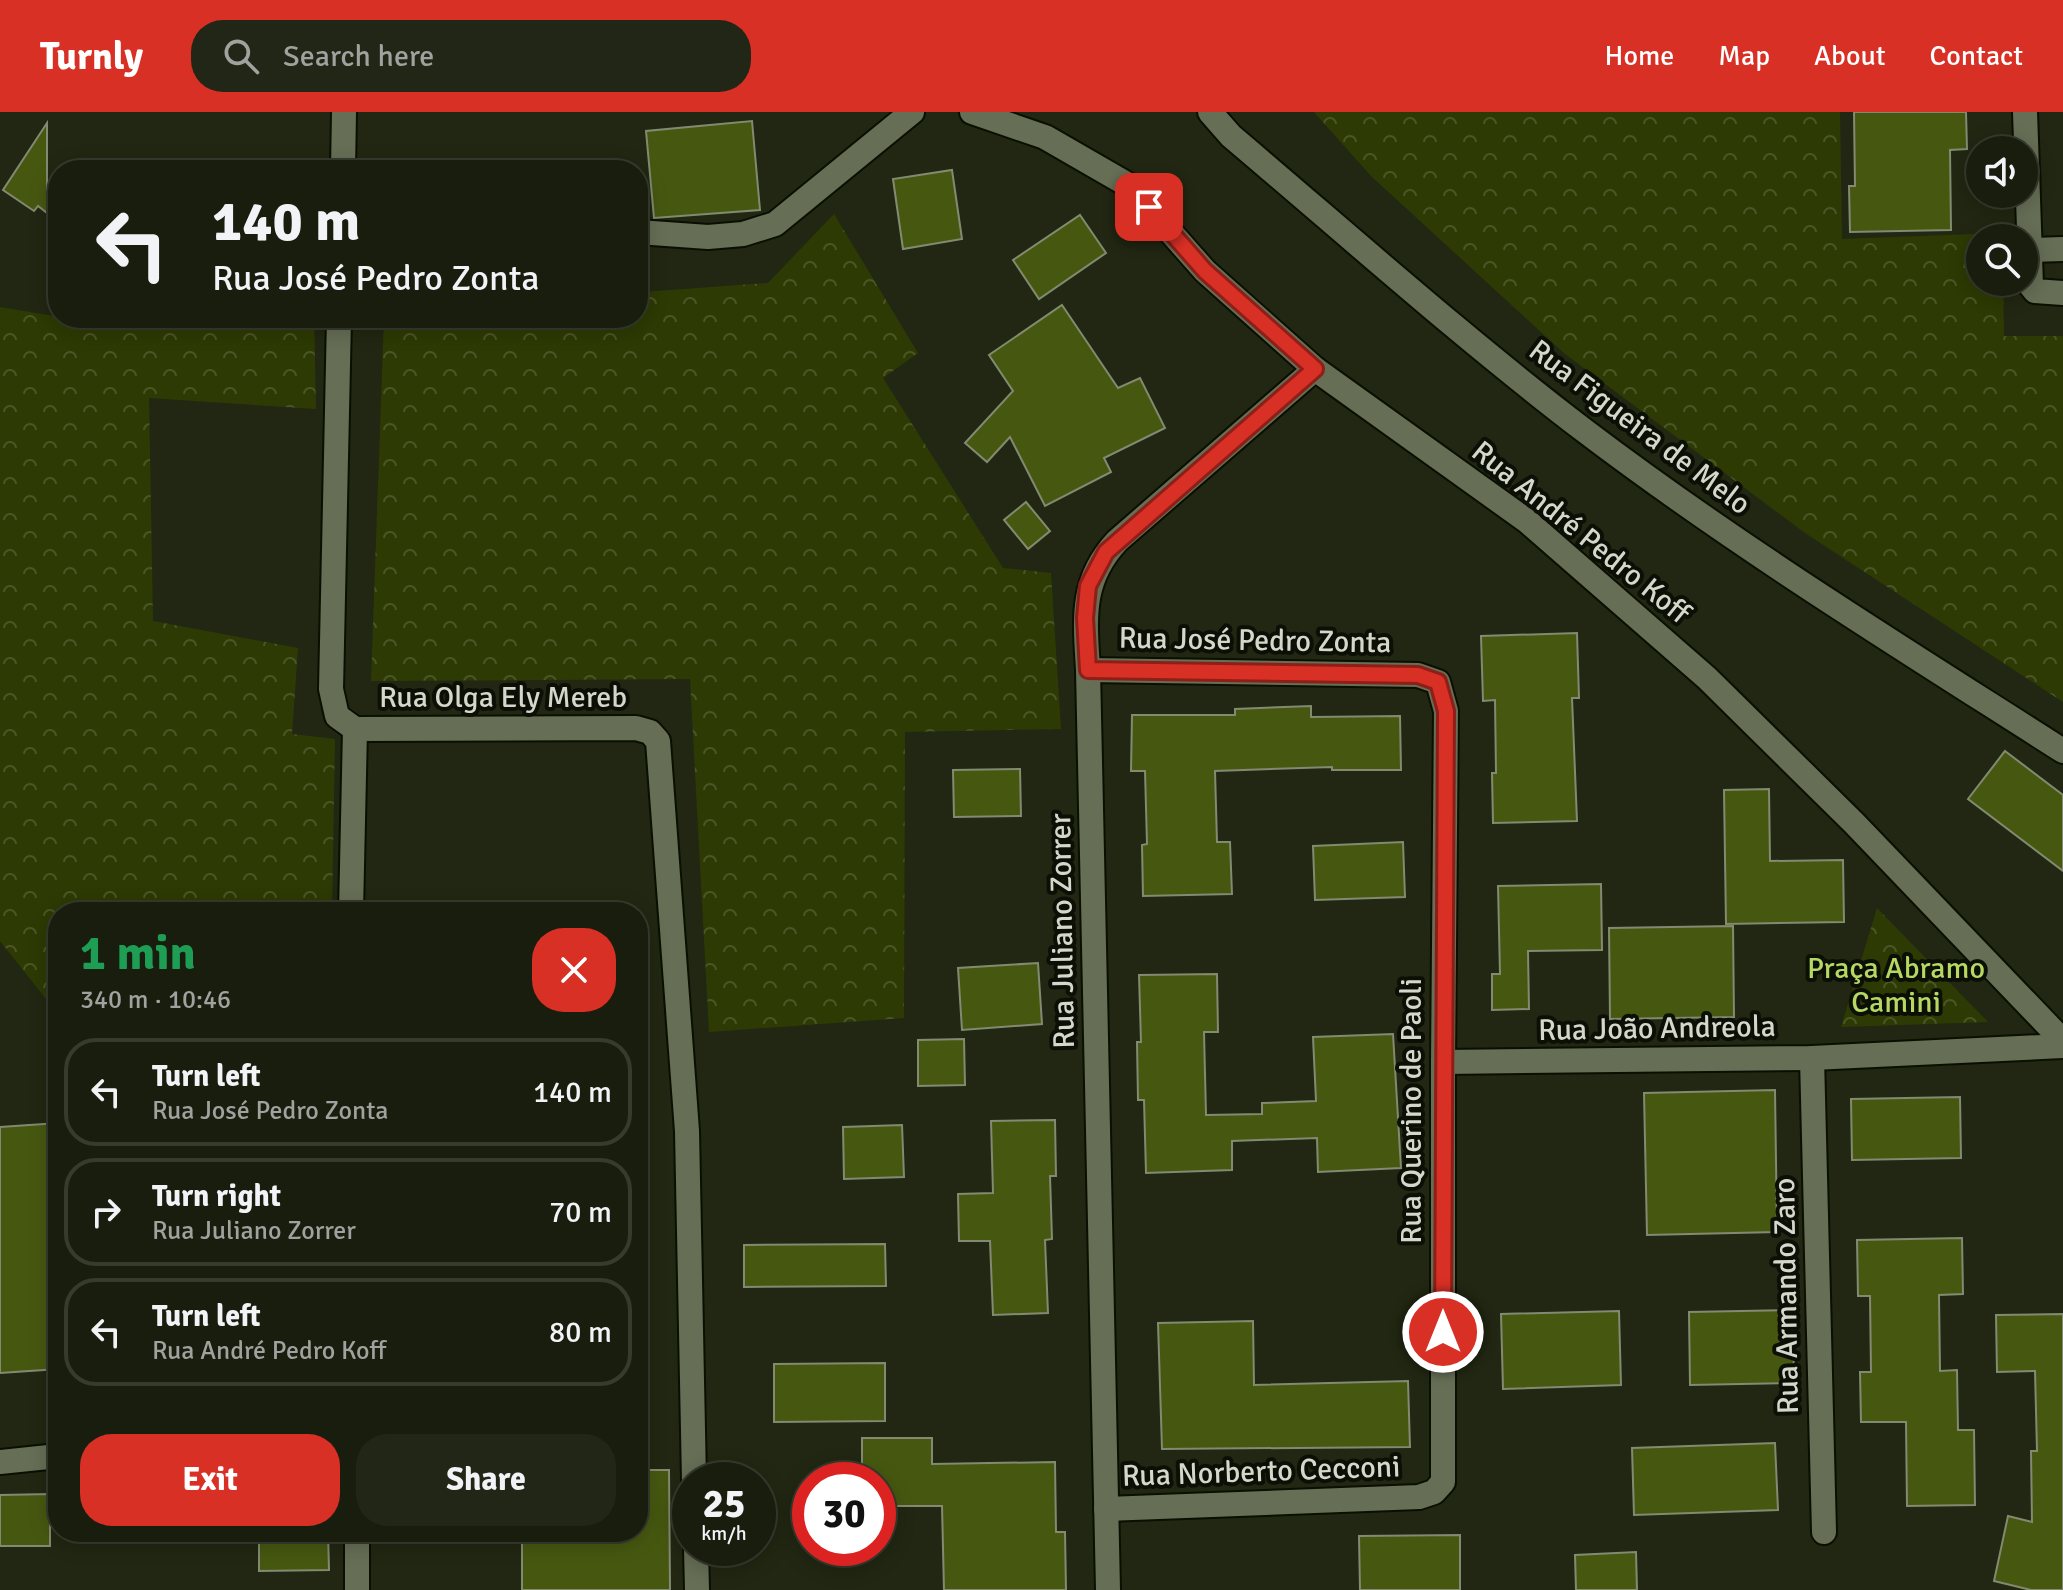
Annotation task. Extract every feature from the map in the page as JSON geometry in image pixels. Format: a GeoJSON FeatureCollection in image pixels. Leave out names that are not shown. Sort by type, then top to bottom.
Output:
{"type":"FeatureCollection","features":[{"type":"Feature","properties":{"kind":"street"},"geometry":{"type":"LineString","coordinates":[[343,160],[344,112]]}},
{"type":"Feature","properties":{"kind":"street"},"geometry":{"type":"LineString","coordinates":[[648,233],[708,237],[743,234],[775,224],[912,112]]}},
{"type":"Feature","properties":{"kind":"street","name":"Rua André Pedro Koff"},"geometry":{"type":"LineString","coordinates":[[972,112],[1045,137],[1130,186],[1205,271],[1315,369],[1527,521],[1707,678],[1854,823],[2063,1044]]}},
{"type":"Feature","properties":{"kind":"street","name":"Rua Figueira de Melo"},"geometry":{"type":"LineString","coordinates":[[1210,112],[1231,136],[1435,310],[1585,431],[1780,569],[2063,751]]}},
{"type":"Feature","properties":{"kind":"street"},"geometry":{"type":"LineString","coordinates":[[2025,112],[2029,224]]}},
{"type":"Feature","properties":{"kind":"street"},"geometry":{"type":"LineString","coordinates":[[2038,250],[2063,249]]}},
{"type":"Feature","properties":{"kind":"street"},"geometry":{"type":"LineString","coordinates":[[339,328],[331,689],[337,716],[355,729],[351,902]]}},
{"type":"Feature","properties":{"kind":"street","name":"Rua Juliano Zorrer"},"geometry":{"type":"LineString","coordinates":[[1108,1590],[1085,618],[1088,586],[1106,552],[1315,369]]}},
{"type":"Feature","properties":{"kind":"street","name":"Rua José Pedro Zonta"},"geometry":{"type":"LineString","coordinates":[[1088,670],[1418,675],[1438,682],[1446,711]]}},
{"type":"Feature","properties":{"kind":"street","name":"Rua Querino de Paoli"},"geometry":{"type":"LineString","coordinates":[[1419,1497],[1434,1492],[1443,1482],[1446,711]]}},
{"type":"Feature","properties":{"kind":"street","name":"Rua Olga Ely Mereb"},"geometry":{"type":"LineString","coordinates":[[355,729],[636,728],[650,732],[658,741],[687,1131],[694,1462]]}},
{"type":"Feature","properties":{"kind":"street","name":"Rua João Andreola"},"geometry":{"type":"LineString","coordinates":[[1443,1062],[1812,1058],[2063,1044]]}},
{"type":"Feature","properties":{"kind":"street","name":"Rua Armando Zaro"},"geometry":{"type":"LineString","coordinates":[[1812,1058],[1824,1532]]}},
{"type":"Feature","properties":{"kind":"street"},"geometry":{"type":"LineString","coordinates":[[0,1462],[48,1457]]}},
{"type":"Feature","properties":{"kind":"street","name":"Rua Norberto Cecconi"},"geometry":{"type":"LineString","coordinates":[[1106,1509],[1419,1497]]}},
{"type":"Feature","properties":{"kind":"street"},"geometry":{"type":"LineString","coordinates":[[357,1542],[357,1590]]}},
{"type":"Feature","properties":{"kind":"street"},"geometry":{"type":"LineString","coordinates":[[696,1566],[697,1590]]}},
{"type":"Feature","properties":{"kind":"green space"},"geometry":{"type":"Polygon","coordinates":[[[1314,112],[1840,112],[1842,239],[1966,234],[1966,296],[2003,296],[2004,336],[2063,336],[2063,702],[1805,533],[1565,354],[1371,176],[1314,112]]]}},
{"type":"Feature","properties":{"kind":"green space"},"geometry":{"type":"Polygon","coordinates":[[[834,214],[918,353],[883,378],[1003,568],[1051,573],[1061,729],[905,732],[904,1018],[709,1032],[690,679],[371,681],[384,328],[648,328],[648,292],[768,283],[834,214]]]}},
{"type":"Feature","properties":{"kind":"green space"},"geometry":{"type":"Polygon","coordinates":[[[0,307],[48,315],[48,328],[314,328],[316,409],[149,398],[153,621],[298,648],[292,734],[335,739],[332,902],[48,902],[48,1001],[0,941],[0,307]]]}},
{"type":"Feature","properties":{"kind":"green space","name":"Praça Abramo Camini"},"geometry":{"type":"Polygon","coordinates":[[[1877,908],[1988,1022],[1841,1027],[1877,908]]]}},
{"type":"Feature","properties":{"kind":"building"},"geometry":{"type":"Polygon","coordinates":[[[1854,112],[1966,112],[1966,149],[1950,150],[1951,230],[1850,232],[1849,186],[1855,186],[1854,112]]]}},
{"type":"Feature","properties":{"kind":"building"},"geometry":{"type":"Polygon","coordinates":[[[752,121],[760,210],[654,218],[646,131],[752,121]]]}},
{"type":"Feature","properties":{"kind":"building"},"geometry":{"type":"Polygon","coordinates":[[[47,123],[47,213],[38,206],[34,211],[3,190],[47,123]]]}},
{"type":"Feature","properties":{"kind":"building"},"geometry":{"type":"Polygon","coordinates":[[[952,170],[962,239],[903,249],[893,179],[952,170]]]}},
{"type":"Feature","properties":{"kind":"building"},"geometry":{"type":"Polygon","coordinates":[[[1080,215],[1106,253],[1039,299],[1013,260],[1080,215]]]}},
{"type":"Feature","properties":{"kind":"building"},"geometry":{"type":"Polygon","coordinates":[[[1062,305],[1118,388],[1140,378],[1165,428],[1104,458],[1111,472],[1045,506],[1010,437],[987,462],[965,443],[1013,391],[989,355],[1062,305]]]}},
{"type":"Feature","properties":{"kind":"building"},"geometry":{"type":"Polygon","coordinates":[[[1026,502],[1050,531],[1028,549],[1004,520],[1026,502]]]}},
{"type":"Feature","properties":{"kind":"building"},"geometry":{"type":"Polygon","coordinates":[[[1577,633],[1579,698],[1572,698],[1577,821],[1493,823],[1495,700],[1483,701],[1481,636],[1577,633]]]}},
{"type":"Feature","properties":{"kind":"building"},"geometry":{"type":"Polygon","coordinates":[[[1311,706],[1311,717],[1400,716],[1401,770],[1332,770],[1332,767],[1215,771],[1217,842],[1230,842],[1232,894],[1143,896],[1142,845],[1147,844],[1145,771],[1131,771],[1132,715],[1235,715],[1235,709],[1311,706]]]}},
{"type":"Feature","properties":{"kind":"building"},"geometry":{"type":"Polygon","coordinates":[[[2005,751],[2063,795],[2063,871],[1968,799],[2005,751]]]}},
{"type":"Feature","properties":{"kind":"building"},"geometry":{"type":"Polygon","coordinates":[[[1020,769],[1021,816],[954,817],[953,770],[1020,769]]]}},
{"type":"Feature","properties":{"kind":"building"},"geometry":{"type":"Polygon","coordinates":[[[1769,789],[1770,861],[1843,860],[1844,922],[1726,924],[1724,790],[1769,789]]]}},
{"type":"Feature","properties":{"kind":"building"},"geometry":{"type":"Polygon","coordinates":[[[1403,842],[1405,897],[1315,900],[1313,846],[1403,842]]]}},
{"type":"Feature","properties":{"kind":"building"},"geometry":{"type":"Polygon","coordinates":[[[1601,884],[1602,950],[1528,951],[1529,1009],[1492,1010],[1492,974],[1500,974],[1498,886],[1601,884]]]}},
{"type":"Feature","properties":{"kind":"building"},"geometry":{"type":"Polygon","coordinates":[[[1733,926],[1734,1017],[1610,1019],[1609,928],[1733,926]]]}},
{"type":"Feature","properties":{"kind":"building"},"geometry":{"type":"Polygon","coordinates":[[[1038,963],[1042,1024],[962,1030],[958,968],[1038,963]]]}},
{"type":"Feature","properties":{"kind":"building"},"geometry":{"type":"Polygon","coordinates":[[[1217,974],[1218,1032],[1204,1032],[1206,1115],[1262,1114],[1262,1103],[1316,1101],[1313,1037],[1393,1034],[1401,1168],[1318,1172],[1317,1138],[1232,1141],[1232,1170],[1146,1173],[1144,1100],[1138,1100],[1137,1042],[1141,1042],[1139,975],[1217,974]]]}},
{"type":"Feature","properties":{"kind":"building"},"geometry":{"type":"Polygon","coordinates":[[[964,1039],[965,1085],[918,1086],[918,1040],[964,1039]]]}},
{"type":"Feature","properties":{"kind":"building"},"geometry":{"type":"Polygon","coordinates":[[[1775,1090],[1777,1232],[1647,1235],[1644,1093],[1775,1090]]]}},
{"type":"Feature","properties":{"kind":"building"},"geometry":{"type":"Polygon","coordinates":[[[1960,1097],[1961,1158],[1852,1160],[1851,1099],[1960,1097]]]}},
{"type":"Feature","properties":{"kind":"building"},"geometry":{"type":"Polygon","coordinates":[[[1055,1120],[1056,1176],[1050,1176],[1052,1239],[1045,1240],[1048,1313],[993,1315],[990,1241],[959,1241],[958,1194],[993,1193],[991,1121],[1055,1120]]]}},
{"type":"Feature","properties":{"kind":"building"},"geometry":{"type":"Polygon","coordinates":[[[48,1124],[48,1370],[0,1373],[0,1127],[48,1124]]]}},
{"type":"Feature","properties":{"kind":"building"},"geometry":{"type":"Polygon","coordinates":[[[902,1125],[904,1177],[844,1179],[843,1127],[902,1125]]]}},
{"type":"Feature","properties":{"kind":"building"},"geometry":{"type":"Polygon","coordinates":[[[1962,1238],[1963,1294],[1939,1295],[1940,1371],[1957,1370],[1958,1430],[1974,1430],[1975,1505],[1907,1506],[1906,1422],[1861,1422],[1860,1372],[1871,1372],[1870,1296],[1858,1296],[1857,1240],[1962,1238]]]}},
{"type":"Feature","properties":{"kind":"building"},"geometry":{"type":"Polygon","coordinates":[[[885,1244],[886,1286],[744,1287],[744,1245],[885,1244]]]}},
{"type":"Feature","properties":{"kind":"building"},"geometry":{"type":"Polygon","coordinates":[[[1793,1310],[1794,1383],[1690,1385],[1689,1312],[1793,1310]]]}},
{"type":"Feature","properties":{"kind":"building"},"geometry":{"type":"Polygon","coordinates":[[[1619,1311],[1621,1385],[1503,1389],[1501,1314],[1619,1311]]]}},
{"type":"Feature","properties":{"kind":"building"},"geometry":{"type":"Polygon","coordinates":[[[2063,1314],[2063,1590],[2031,1590],[1994,1581],[2008,1516],[2032,1522],[2031,1451],[2037,1451],[2035,1371],[1997,1372],[1996,1315],[2063,1314]]]}},
{"type":"Feature","properties":{"kind":"building"},"geometry":{"type":"Polygon","coordinates":[[[1253,1321],[1254,1385],[1408,1381],[1410,1447],[1162,1449],[1158,1323],[1253,1321]]]}},
{"type":"Feature","properties":{"kind":"building"},"geometry":{"type":"Polygon","coordinates":[[[885,1363],[885,1421],[774,1422],[774,1364],[885,1363]]]}},
{"type":"Feature","properties":{"kind":"building"},"geometry":{"type":"Polygon","coordinates":[[[862,1438],[932,1438],[932,1464],[1055,1462],[1056,1532],[1065,1532],[1066,1590],[944,1590],[942,1506],[896,1506],[896,1462],[862,1462],[862,1438]]]}},
{"type":"Feature","properties":{"kind":"building"},"geometry":{"type":"Polygon","coordinates":[[[1775,1443],[1778,1510],[1634,1515],[1632,1448],[1775,1443]]]}},
{"type":"Feature","properties":{"kind":"building"},"geometry":{"type":"Polygon","coordinates":[[[648,1470],[669,1470],[670,1590],[522,1590],[522,1542],[648,1542],[648,1470]]]}},
{"type":"Feature","properties":{"kind":"building"},"geometry":{"type":"Polygon","coordinates":[[[48,1494],[50,1546],[0,1546],[0,1495],[48,1494]]]}},
{"type":"Feature","properties":{"kind":"building"},"geometry":{"type":"Polygon","coordinates":[[[1460,1535],[1460,1590],[1360,1590],[1359,1536],[1460,1535]]]}},
{"type":"Feature","properties":{"kind":"building"},"geometry":{"type":"Polygon","coordinates":[[[259,1542],[328,1542],[329,1570],[259,1571],[259,1542]]]}},
{"type":"Feature","properties":{"kind":"building"},"geometry":{"type":"Polygon","coordinates":[[[1636,1552],[1637,1590],[1576,1590],[1575,1555],[1636,1552]]]}},
{"type":"Feature","properties":{"kind":"route"},"geometry":{"type":"LineString","coordinates":[[1149,207],[1205,271],[1315,369],[1106,552],[1088,586],[1085,618],[1088,670],[1418,675],[1438,682],[1446,711],[1443,1332]]}}]}
